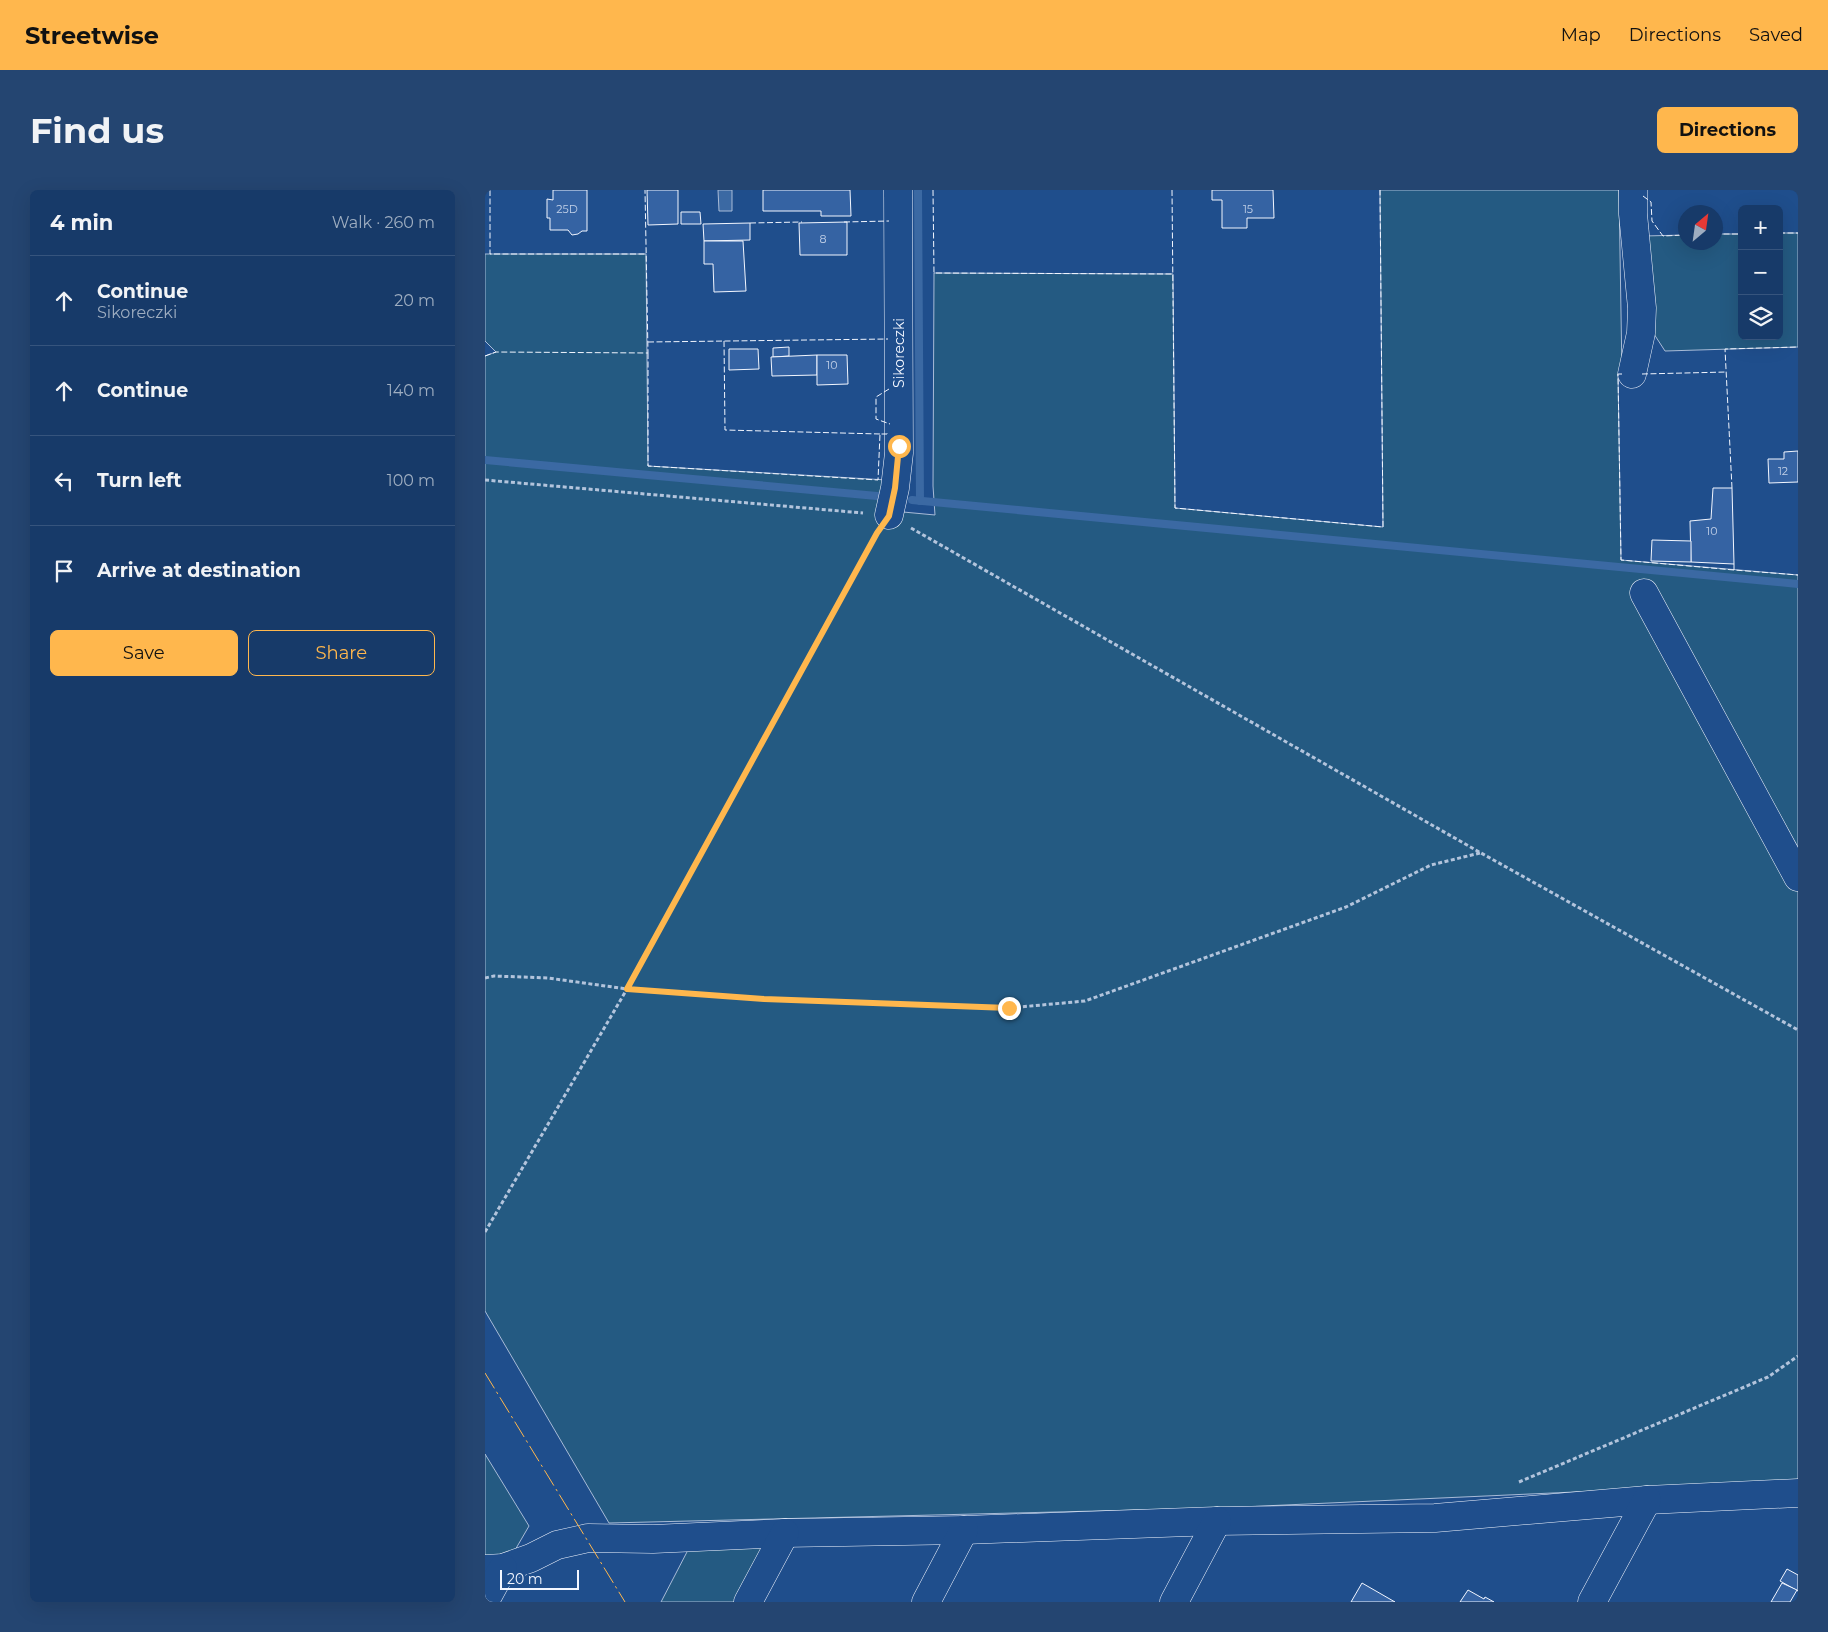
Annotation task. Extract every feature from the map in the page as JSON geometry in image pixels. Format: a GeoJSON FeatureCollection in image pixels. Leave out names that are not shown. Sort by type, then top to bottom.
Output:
{"type":"FeatureCollection","features":[{"type":"Feature","properties":{"kind":"street","name":"Sikoreczki"},"geometry":{"type":"LineString","coordinates":[[889,516],[895,488],[899,453],[898,190]]}},
{"type":"Feature","properties":{"kind":"street"},"geometry":{"type":"LineString","coordinates":[[1632,374],[1641,333],[1642,308],[1633,214],[1633,190]]}},
{"type":"Feature","properties":{"kind":"street"},"geometry":{"type":"LineString","coordinates":[[1644,593],[1798,877]]}},
{"type":"Feature","properties":{"kind":"street"},"geometry":{"type":"LineString","coordinates":[[485,1601],[494,1568],[531,1558],[557,1545],[588,1538],[653,1539],[785,1533],[964,1530],[1217,1521],[1435,1518],[1647,1500],[1798,1493]]}},
{"type":"Feature","properties":{"kind":"street"},"geometry":{"type":"LineString","coordinates":[[1592,1602],[1647,1500]]}},
{"type":"Feature","properties":{"kind":"street"},"geometry":{"type":"LineString","coordinates":[[1174,1602],[1217,1521]]}},
{"type":"Feature","properties":{"kind":"street"},"geometry":{"type":"LineString","coordinates":[[926,1602],[964,1530]]}},
{"type":"Feature","properties":{"kind":"street"},"geometry":{"type":"LineString","coordinates":[[748,1602],[785,1533]]}},
{"type":"Feature","properties":{"kind":"path"},"geometry":{"type":"LineString","coordinates":[[485,480],[889,516],[1481,853],[1798,1030]]}},
{"type":"Feature","properties":{"kind":"path"},"geometry":{"type":"LineString","coordinates":[[485,1232],[627,989],[872,542],[889,516]]}},
{"type":"Feature","properties":{"kind":"path"},"geometry":{"type":"LineString","coordinates":[[485,978],[494,976],[549,978],[627,989],[764,999],[999,1007],[1085,1001],[1346,907],[1431,865],[1481,853]]}},
{"type":"Feature","properties":{"kind":"path"},"geometry":{"type":"LineString","coordinates":[[1516,1484],[1768,1377],[1798,1356]]}},
{"type":"Feature","properties":{"kind":"shaded area"},"geometry":{"type":"Polygon","coordinates":[[[718,190],[732,190],[732,211],[719,211],[718,190]]]}},
{"type":"Feature","properties":{"kind":"shaded area"},"geometry":{"type":"Polygon","coordinates":[[[1380,190],[1619,190],[1622,374],[1618,374],[1621,560],[1798,575],[1798,1482],[1218,1508],[609,1523],[485,1311],[485,356],[496,352],[485,341],[485,254],[646,254],[648,466],[887,480],[882,510],[935,515],[933,486],[934,273],[1173,274],[1175,508],[1383,527],[1380,190]]]}},
{"type":"Feature","properties":{"kind":"shaded area"},"geometry":{"type":"Polygon","coordinates":[[[1783,233],[1798,233],[1798,347],[1665,351],[1654,334],[1644,236],[1678,235],[1678,250],[1723,250],[1723,234],[1738,234],[1738,340],[1783,340],[1783,233]]]}},
{"type":"Feature","properties":{"kind":"shaded area"},"geometry":{"type":"Polygon","coordinates":[[[485,1454],[529,1526],[511,1557],[485,1558],[485,1454]]]}},
{"type":"Feature","properties":{"kind":"shaded area"},"geometry":{"type":"Polygon","coordinates":[[[771,1546],[741,1602],[661,1602],[688,1550],[771,1546]]]}},
{"type":"Feature","properties":{"kind":"building"},"geometry":{"type":"Polygon","coordinates":[[[553,190],[587,190],[587,231],[572,235],[568,230],[550,230],[550,218],[547,218],[547,199],[553,200],[553,190]]]}},
{"type":"Feature","properties":{"kind":"building"},"geometry":{"type":"Polygon","coordinates":[[[647,190],[678,190],[678,224],[648,225],[647,190]]]}},
{"type":"Feature","properties":{"kind":"building"},"geometry":{"type":"Polygon","coordinates":[[[763,190],[850,190],[851,216],[821,216],[821,211],[763,211],[763,190]]]}},
{"type":"Feature","properties":{"kind":"building"},"geometry":{"type":"Polygon","coordinates":[[[1212,190],[1273,190],[1274,218],[1247,218],[1247,228],[1222,228],[1222,200],[1212,200],[1212,190]]]}},
{"type":"Feature","properties":{"kind":"building"},"geometry":{"type":"Polygon","coordinates":[[[681,212],[700,212],[701,224],[681,224],[681,212]]]}},
{"type":"Feature","properties":{"kind":"building"},"geometry":{"type":"Polygon","coordinates":[[[847,222],[847,255],[800,255],[799,223],[847,222]]]}},
{"type":"Feature","properties":{"kind":"building"},"geometry":{"type":"Polygon","coordinates":[[[750,223],[750,240],[704,241],[703,224],[750,223]]]}},
{"type":"Feature","properties":{"kind":"building"},"geometry":{"type":"Polygon","coordinates":[[[704,241],[743,241],[746,291],[714,292],[713,264],[704,264],[704,241]]]}},
{"type":"Feature","properties":{"kind":"building"},"geometry":{"type":"Polygon","coordinates":[[[789,347],[789,356],[773,357],[773,348],[789,347]]]}},
{"type":"Feature","properties":{"kind":"building"},"geometry":{"type":"Polygon","coordinates":[[[729,349],[758,349],[759,369],[729,370],[729,349]]]}},
{"type":"Feature","properties":{"kind":"building"},"geometry":{"type":"Polygon","coordinates":[[[817,355],[817,375],[772,376],[771,357],[817,355]]]}},
{"type":"Feature","properties":{"kind":"building"},"geometry":{"type":"Polygon","coordinates":[[[817,355],[847,355],[848,384],[817,385],[817,355]]]}},
{"type":"Feature","properties":{"kind":"building"},"geometry":{"type":"Polygon","coordinates":[[[1798,451],[1798,482],[1769,483],[1768,459],[1784,459],[1784,452],[1798,451]]]}},
{"type":"Feature","properties":{"kind":"building"},"geometry":{"type":"Polygon","coordinates":[[[1713,488],[1732,488],[1734,564],[1691,562],[1690,521],[1711,519],[1713,488]]]}},
{"type":"Feature","properties":{"kind":"building"},"geometry":{"type":"Polygon","coordinates":[[[1652,540],[1691,541],[1691,562],[1651,561],[1652,540]]]}},
{"type":"Feature","properties":{"kind":"building"},"geometry":{"type":"Polygon","coordinates":[[[1787,1569],[1798,1575],[1798,1591],[1780,1581],[1787,1569]]]}},
{"type":"Feature","properties":{"kind":"building"},"geometry":{"type":"Polygon","coordinates":[[[1362,1583],[1395,1602],[1351,1602],[1362,1583]]]}},
{"type":"Feature","properties":{"kind":"building"},"geometry":{"type":"Polygon","coordinates":[[[1782,1583],[1797,1590],[1790,1602],[1771,1602],[1782,1583]]]}},
{"type":"Feature","properties":{"kind":"building"},"geometry":{"type":"Polygon","coordinates":[[[1468,1590],[1484,1599],[1485,1597],[1494,1602],[1460,1602],[1468,1590]]]}},
{"type":"Feature","properties":{"kind":"waterway"},"geometry":{"type":"LineString","coordinates":[[918,190],[920,501]]}},
{"type":"Feature","properties":{"kind":"waterway"},"geometry":{"type":"LineString","coordinates":[[485,460],[888,497]]}},
{"type":"Feature","properties":{"kind":"waterway"},"geometry":{"type":"LineString","coordinates":[[912,500],[1798,584]]}},
{"type":"Feature","properties":{"kind":"fence"},"geometry":{"type":"LineString","coordinates":[[490,190],[490,254],[646,254]]}},
{"type":"Feature","properties":{"kind":"fence"},"geometry":{"type":"LineString","coordinates":[[485,356],[496,352],[648,353],[645,190]]}},
{"type":"Feature","properties":{"kind":"fence"},"geometry":{"type":"LineString","coordinates":[[933,190],[934,273],[1173,274]]}},
{"type":"Feature","properties":{"kind":"fence"},"geometry":{"type":"LineString","coordinates":[[1172,190],[1175,508],[1383,527],[1380,190]]}},
{"type":"Feature","properties":{"kind":"fence"},"geometry":{"type":"LineString","coordinates":[[1643,196],[1651,202],[1652,221],[1663,236],[1678,235]]}},
{"type":"Feature","properties":{"kind":"fence"},"geometry":{"type":"LineString","coordinates":[[844,222],[889,221]]}},
{"type":"Feature","properties":{"kind":"fence"},"geometry":{"type":"LineString","coordinates":[[750,223],[802,222]]}},
{"type":"Feature","properties":{"kind":"fence"},"geometry":{"type":"LineString","coordinates":[[1783,233],[1798,233]]}},
{"type":"Feature","properties":{"kind":"fence"},"geometry":{"type":"LineString","coordinates":[[1723,234],[1738,234]]}},
{"type":"Feature","properties":{"kind":"fence"},"geometry":{"type":"LineString","coordinates":[[648,342],[888,339]]}},
{"type":"Feature","properties":{"kind":"fence"},"geometry":{"type":"LineString","coordinates":[[724,341],[725,430],[880,434]]}},
{"type":"Feature","properties":{"kind":"fence"},"geometry":{"type":"LineString","coordinates":[[1732,488],[1725,349],[1798,347]]}},
{"type":"Feature","properties":{"kind":"fence"},"geometry":{"type":"LineString","coordinates":[[648,353],[648,466],[878,480],[880,434],[887,434],[888,432]]}},
{"type":"Feature","properties":{"kind":"fence"},"geometry":{"type":"LineString","coordinates":[[1642,374],[1727,372]]}},
{"type":"Feature","properties":{"kind":"fence"},"geometry":{"type":"LineString","coordinates":[[1622,374],[1618,374],[1621,560],[1734,570]]}},
{"type":"Feature","properties":{"kind":"fence"},"geometry":{"type":"LineString","coordinates":[[889,389],[876,397],[876,419],[890,424]]}},
{"type":"Feature","properties":{"kind":"fence"},"geometry":{"type":"LineString","coordinates":[[1734,564],[1734,570],[1798,575]]}},
{"type":"Feature","properties":{"kind":"power"},"geometry":{"type":"LineString","coordinates":[[485,1373],[625,1602]]}},
{"type":"Feature","properties":{"kind":"route"},"geometry":{"type":"LineString","coordinates":[[899,446],[899,465],[889,516],[877,533],[627,989],[764,999],[1009,1008]]}}]}
